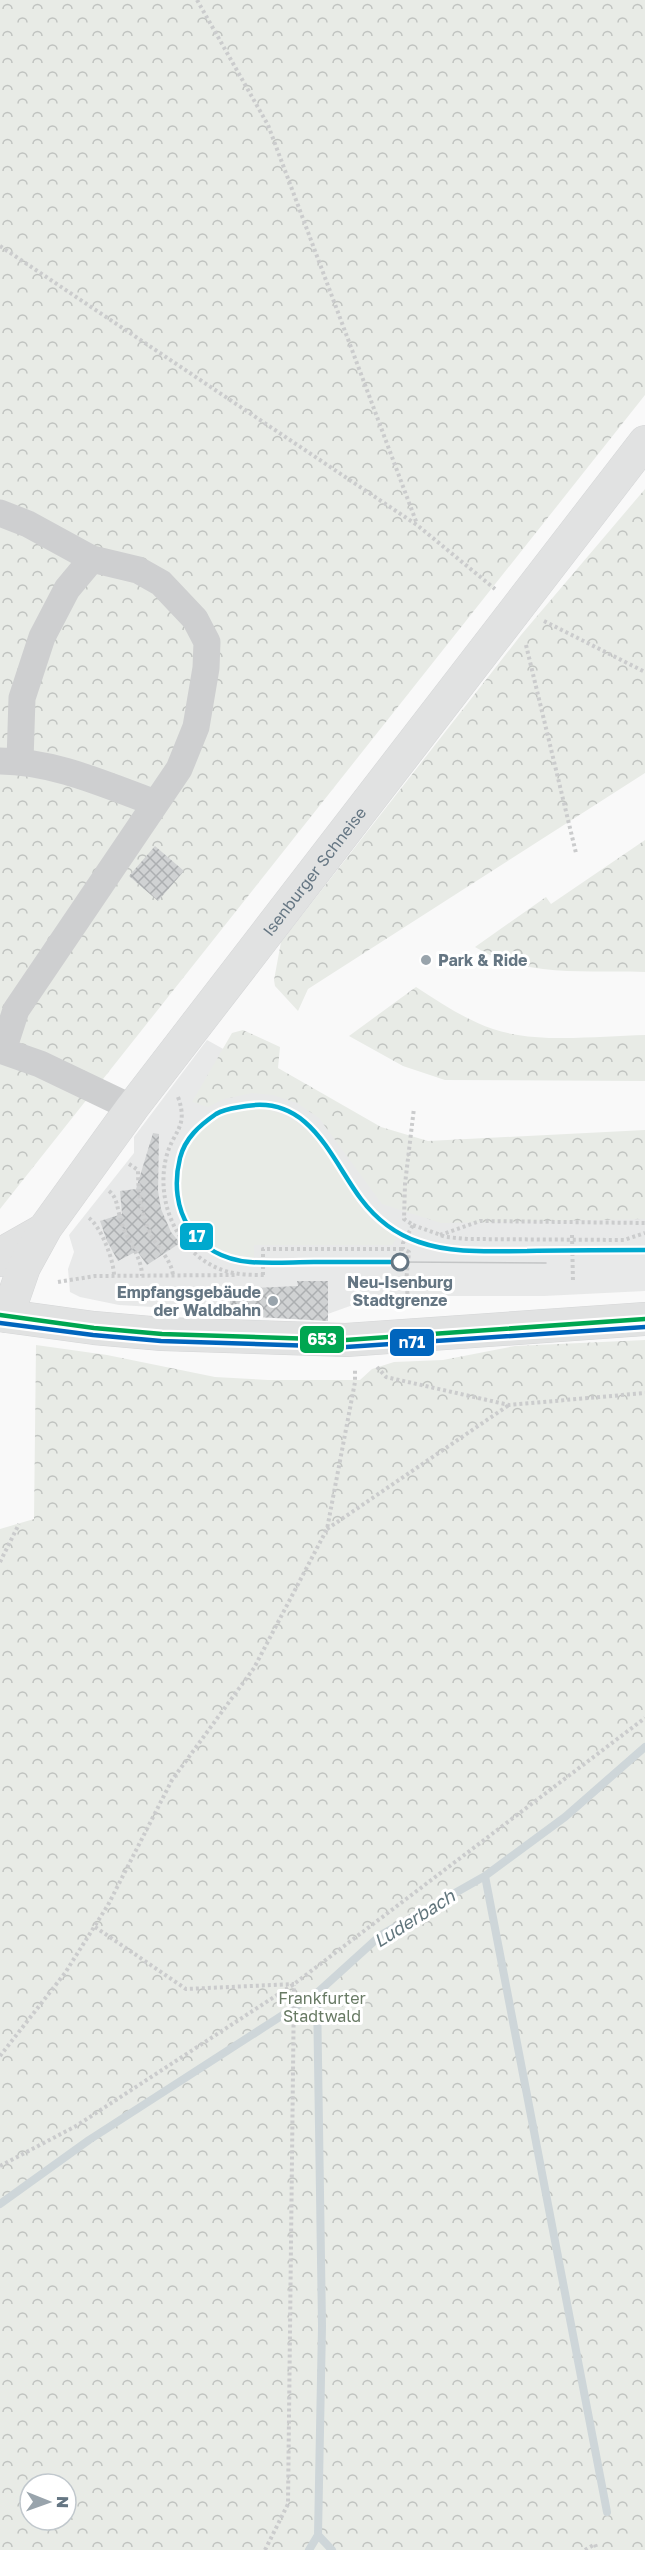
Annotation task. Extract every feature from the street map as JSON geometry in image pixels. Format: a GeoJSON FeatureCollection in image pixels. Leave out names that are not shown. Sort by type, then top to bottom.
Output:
{"type":"FeatureCollection","features":[{"type":"Feature","properties":{"kind":"main road","name":"Isenburger Schneise"},"geometry":{"type":"LineString","coordinates":[[3,1315],[24,1267],[46,1227],[132,1108],[645,442]]}},
{"type":"Feature","properties":{"kind":"main road"},"geometry":{"type":"LineString","coordinates":[[0,1260],[10,1249],[46,1227]]}},
{"type":"Feature","properties":{"kind":"main road"},"geometry":{"type":"LineString","coordinates":[[3,1315],[94,1328],[162,1334],[351,1340],[645,1319]]}},
{"type":"Feature","properties":{"kind":"lane"},"geometry":{"type":"LineString","coordinates":[[0,513],[27,524],[92,559],[138,570],[161,583],[195,619],[207,642],[206,668],[196,727],[179,770],[16,1010],[2,1050],[67,1076],[132,1108]]}},
{"type":"Feature","properties":{"kind":"lane"},"geometry":{"type":"LineString","coordinates":[[92,559],[67,589],[42,637],[22,698],[10,761],[91,779],[155,803]]}},
{"type":"Feature","properties":{"kind":"path"},"geometry":{"type":"LineString","coordinates":[[197,0],[268,125],[417,525]]}},
{"type":"Feature","properties":{"kind":"path"},"geometry":{"type":"LineString","coordinates":[[0,246],[417,525],[516,607],[645,672]]}},
{"type":"Feature","properties":{"kind":"path"},"geometry":{"type":"LineString","coordinates":[[516,607],[576,853]]}},
{"type":"Feature","properties":{"kind":"path"},"geometry":{"type":"LineString","coordinates":[[178,1097],[183,1119],[166,1157],[163,1181],[165,1205],[173,1227],[188,1247],[206,1262],[228,1272],[252,1275]]}},
{"type":"Feature","properties":{"kind":"path"},"geometry":{"type":"LineString","coordinates":[[414,1108],[405,1184],[404,1219],[413,1225],[439,1235],[468,1239],[572,1237],[624,1240],[645,1233]]}},
{"type":"Feature","properties":{"kind":"path"},"geometry":{"type":"LineString","coordinates":[[129,1164],[138,1170],[141,1208],[151,1234],[172,1266],[172,1276]]}},
{"type":"Feature","properties":{"kind":"path"},"geometry":{"type":"LineString","coordinates":[[109,1191],[114,1195],[122,1228],[142,1264],[142,1276]]}},
{"type":"Feature","properties":{"kind":"path"},"geometry":{"type":"LineString","coordinates":[[88,1217],[98,1226],[114,1266],[114,1276]]}},
{"type":"Feature","properties":{"kind":"path"},"geometry":{"type":"LineString","coordinates":[[439,1235],[480,1221],[645,1223]]}},
{"type":"Feature","properties":{"kind":"path"},"geometry":{"type":"LineString","coordinates":[[403,1249],[413,1225]]}},
{"type":"Feature","properties":{"kind":"path"},"geometry":{"type":"LineString","coordinates":[[572,1237],[573,1282]]}},
{"type":"Feature","properties":{"kind":"path"},"geometry":{"type":"LineString","coordinates":[[58,1282],[95,1276],[264,1275],[264,1249],[403,1249],[409,1252],[406,1282],[410,1307]]}},
{"type":"Feature","properties":{"kind":"path"},"geometry":{"type":"LineString","coordinates":[[351,1340],[386,1377],[509,1405],[645,1393]]}},
{"type":"Feature","properties":{"kind":"path"},"geometry":{"type":"LineString","coordinates":[[0,2056],[66,1973],[95,1927],[172,1780],[254,1668],[327,1529],[355,1382],[351,1340]]}},
{"type":"Feature","properties":{"kind":"path"},"geometry":{"type":"LineString","coordinates":[[327,1529],[509,1405]]}},
{"type":"Feature","properties":{"kind":"path"},"geometry":{"type":"LineString","coordinates":[[0,1562],[19,1524]]}},
{"type":"Feature","properties":{"kind":"path"},"geometry":{"type":"LineString","coordinates":[[0,2166],[76,2126],[294,1984],[645,1718]]}},
{"type":"Feature","properties":{"kind":"path"},"geometry":{"type":"LineString","coordinates":[[95,1927],[186,1989],[294,1984]]}},
{"type":"Feature","properties":{"kind":"path"},"geometry":{"type":"LineString","coordinates":[[265,2550],[288,2504],[294,1984]]}},
{"type":"Feature","properties":{"kind":"path"},"geometry":{"type":"LineString","coordinates":[[585,2550],[595,2544],[597,2550]]}},
{"type":"Feature","properties":{"kind":"shaded area"},"geometry":{"type":"Polygon","coordinates":[[[207,1040],[349,1118],[645,1215],[645,1291],[544,1296],[419,1296],[350,1306],[325,1315],[256,1317],[256,1313],[119,1305],[80,1297],[70,1292],[68,1269],[74,1252],[69,1235],[134,1153],[134,1137],[207,1040]]]}},
{"type":"Feature","properties":{"kind":"green space"},"geometry":{"type":"Polygon","coordinates":[[[0,0],[645,0],[645,395],[0,1209],[0,0]]]}},
{"type":"Feature","properties":{"kind":"green space"},"geometry":{"type":"Polygon","coordinates":[[[645,489],[645,773],[308,989],[298,1011],[275,986],[274,980],[281,942],[521,635],[645,489]]]}},
{"type":"Feature","properties":{"kind":"green space"},"geometry":{"type":"Polygon","coordinates":[[[645,840],[645,972],[535,968],[494,957],[475,947],[546,897],[551,904],[645,840]]]}},
{"type":"Feature","properties":{"kind":"green space"},"geometry":{"type":"Polygon","coordinates":[[[416,987],[472,1020],[510,1034],[548,1038],[645,1035],[645,1081],[445,1080],[403,1066],[349,1036],[416,987]]]}},
{"type":"Feature","properties":{"kind":"green space"},"geometry":{"type":"Polygon","coordinates":[[[243,1030],[280,1047],[278,1068],[381,1127],[428,1141],[645,1130],[645,1219],[441,1223],[382,1204],[319,1118],[297,1103],[273,1095],[252,1093],[224,1099],[208,1107],[192,1102],[232,1033],[243,1030]]]}},
{"type":"Feature","properties":{"kind":"green space"},"geometry":{"type":"Polygon","coordinates":[[[246,1107],[270,1111],[289,1118],[305,1128],[329,1157],[364,1211],[372,1220],[397,1238],[392,1245],[254,1245],[254,1258],[227,1252],[206,1240],[191,1222],[182,1200],[180,1177],[186,1154],[199,1132],[220,1115],[246,1107]]]}},
{"type":"Feature","properties":{"kind":"green space","name":"Frankfurter Stadtwald"},"geometry":{"type":"Polygon","coordinates":[[[645,1340],[645,2550],[0,2550],[0,1529],[34,1519],[36,1345],[107,1355],[215,1377],[268,1380],[360,1380],[372,1369],[394,1362],[443,1360],[515,1346],[645,1340]]]}},
{"type":"Feature","properties":{"kind":"building"},"geometry":{"type":"Polygon","coordinates":[[[155,846],[184,871],[158,901],[129,876],[155,846]]]}},
{"type":"Feature","properties":{"kind":"building"},"geometry":{"type":"Polygon","coordinates":[[[153,1133],[159,1134],[158,1191],[161,1209],[171,1232],[180,1243],[147,1265],[137,1251],[118,1261],[107,1241],[100,1221],[122,1214],[120,1191],[136,1189],[153,1133]]]}},
{"type":"Feature","properties":{"kind":"building","name":"Empfangsgebäude der Waldbahn"},"geometry":{"type":"Polygon","coordinates":[[[297,1281],[328,1281],[328,1321],[256,1317],[256,1313],[230,1313],[230,1289],[298,1286],[297,1281]]]}},
{"type":"Feature","properties":{"kind":"waterway","name":"Luderbach"},"geometry":{"type":"LineString","coordinates":[[0,2204],[89,2140],[317,1993],[381,1935],[485,1876],[565,1817],[645,1747]]}},
{"type":"Feature","properties":{"kind":"waterway"},"geometry":{"type":"LineString","coordinates":[[485,1876],[607,2512]]}},
{"type":"Feature","properties":{"kind":"waterway"},"geometry":{"type":"LineString","coordinates":[[309,2550],[318,2535],[322,2326],[317,1993]]}},
{"type":"Feature","properties":{"kind":"waterway"},"geometry":{"type":"LineString","coordinates":[[318,2535],[332,2550]]}},
{"type":"Feature","properties":{"kind":"tram line"},"geometry":{"type":"LineString","coordinates":[[400,1262],[546,1263]]}},
{"type":"Feature","properties":{"kind":"transit line","name":"17"},"geometry":{"type":"LineString","coordinates":[[400,1262],[258,1263],[230,1258],[214,1251],[200,1241],[189,1228],[182,1212],[177,1177],[185,1144],[199,1127],[220,1112],[231,1108],[268,1105],[287,1110],[303,1120],[328,1149],[367,1206],[387,1225],[410,1239],[432,1246],[472,1251],[645,1250]]}},
{"type":"Feature","properties":{"kind":"transit line","name":"653"},"geometry":{"type":"LineString","coordinates":[[0,1315],[94,1328],[162,1334],[346,1340],[645,1319]]}},
{"type":"Feature","properties":{"kind":"transit line","name":"n71"},"geometry":{"type":"LineString","coordinates":[[0,1323],[161,1341],[346,1347],[645,1327]]}},
{"type":"Feature","properties":{"kind":"place","name":"Park & Ride"},"geometry":{"type":"Point","coordinates":[426,960]}},
{"type":"Feature","properties":{"kind":"place","name":"Neu-Isenburg Stadtgrenze"},"geometry":{"type":"Point","coordinates":[400,1262]}},
{"type":"Feature","properties":{"kind":"place","name":"Empfangsgebäude der Waldbahn"},"geometry":{"type":"Point","coordinates":[273,1301]}}]}
